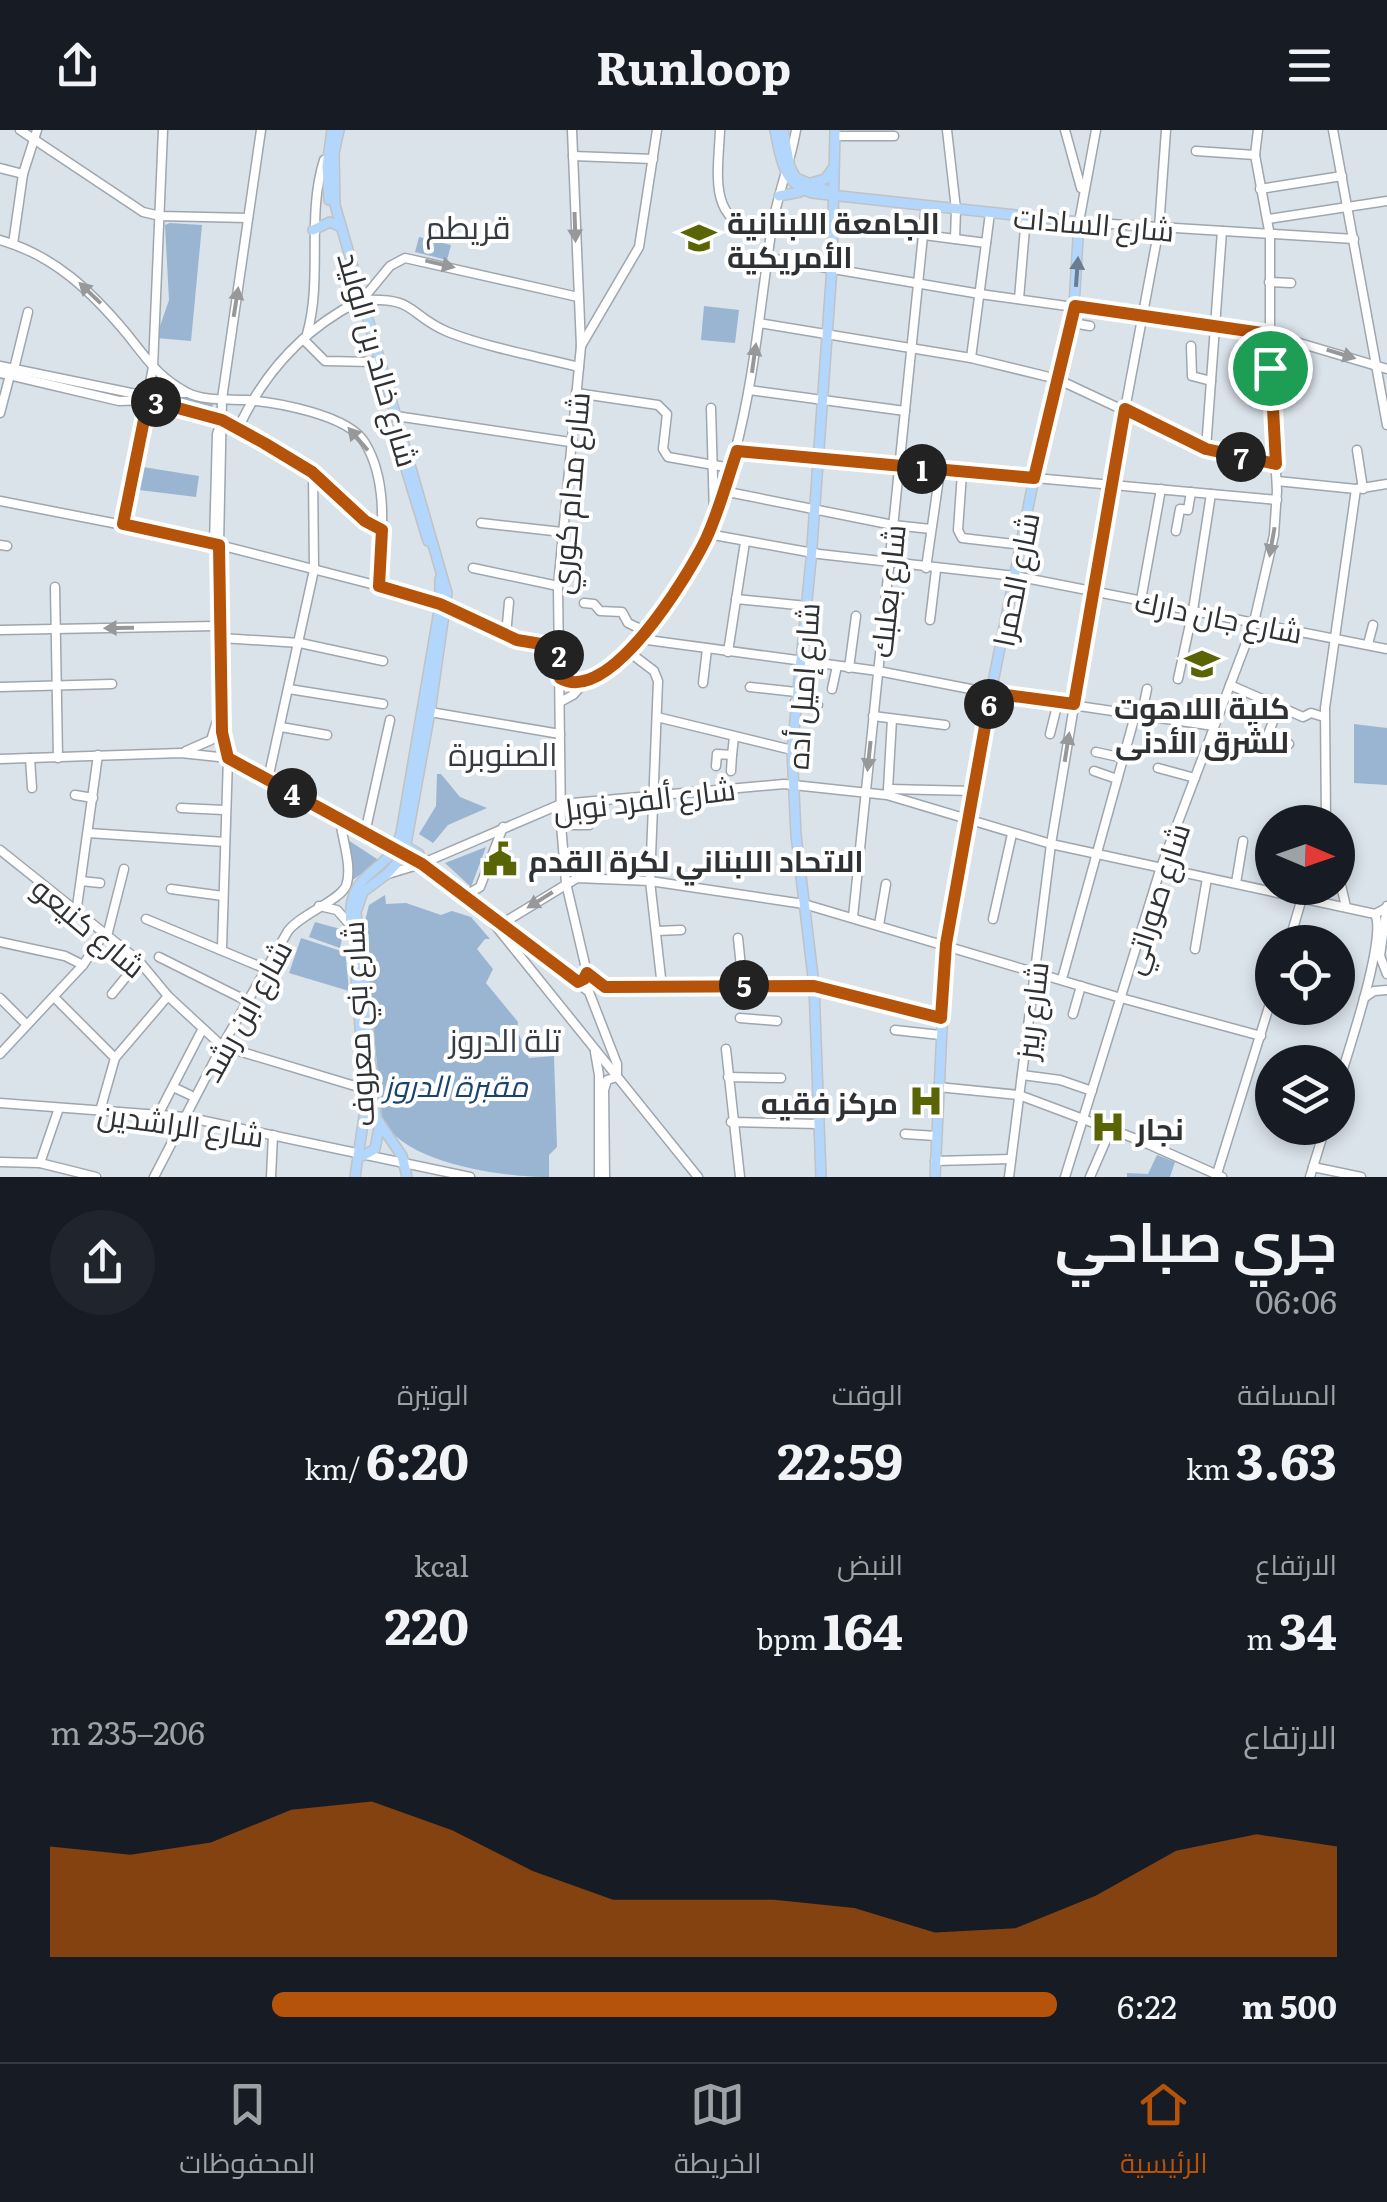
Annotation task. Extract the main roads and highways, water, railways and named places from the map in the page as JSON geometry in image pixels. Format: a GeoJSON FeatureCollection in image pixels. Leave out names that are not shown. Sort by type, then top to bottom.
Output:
{"type":"FeatureCollection","features":[{"type":"Feature","properties":{"kind":"main road","name":"شارع خالد بن الوليد"},"geometry":{"type":"LineString","coordinates":[[336,130],[331,153],[338,225],[412,494],[438,571],[443,606]]}},
{"type":"Feature","properties":{"kind":"main road"},"geometry":{"type":"LineString","coordinates":[[775,130],[795,186],[808,189]]}},
{"type":"Feature","properties":{"kind":"main road"},"geometry":{"type":"LineString","coordinates":[[783,130],[788,171]]}},
{"type":"Feature","properties":{"kind":"main road","name":"شارع إميل أده"},"geometry":{"type":"LineString","coordinates":[[821,1177],[814,986],[792,750],[812,554],[828,334],[835,133]]}},
{"type":"Feature","properties":{"kind":"main road"},"geometry":{"type":"LineString","coordinates":[[778,196],[826,180],[835,164]]}},
{"type":"Feature","properties":{"kind":"main road","name":"شارع السادات"},"geometry":{"type":"LineString","coordinates":[[808,189],[1079,222]]}},
{"type":"Feature","properties":{"kind":"main road"},"geometry":{"type":"LineString","coordinates":[[314,230],[326,222],[338,225]]}},
{"type":"Feature","properties":{"kind":"main road","name":"شارع الحمرا"},"geometry":{"type":"LineString","coordinates":[[935,1177],[946,944],[1034,478],[1073,323],[1079,222]]}},
{"type":"Feature","properties":{"kind":"main road","name":"شارع خالد بن الوليد"},"geometry":{"type":"LineString","coordinates":[[359,301],[446,585],[443,606]]}},
{"type":"Feature","properties":{"kind":"main road"},"geometry":{"type":"LineString","coordinates":[[398,848],[430,712],[443,606]]}},
{"type":"Feature","properties":{"kind":"main road"},"geometry":{"type":"LineString","coordinates":[[398,848],[443,606]]}},
{"type":"Feature","properties":{"kind":"main road"},"geometry":{"type":"LineString","coordinates":[[398,848],[421,856],[422,864]]}},
{"type":"Feature","properties":{"kind":"main road","name":"شارع بني معروف"},"geometry":{"type":"LineString","coordinates":[[360,1156],[366,1112],[357,902],[365,889],[387,874],[398,848]]}},
{"type":"Feature","properties":{"kind":"main road","name":"شارع بني معروف"},"geometry":{"type":"LineString","coordinates":[[398,848],[356,887],[350,904],[378,1123],[405,1164],[408,1177]]}},
{"type":"Feature","properties":{"kind":"main road"},"geometry":{"type":"LineString","coordinates":[[355,1177],[360,1156],[377,1145],[378,1123]]}},
{"type":"Feature","properties":{"kind":"place","name":"الجامعة اللبنانية الأمريكية"},"geometry":{"type":"Point","coordinates":[699,238]}},
{"type":"Feature","properties":{"kind":"place","name":"كلية اللاهوت للشرق الأدنى"},"geometry":{"type":"Point","coordinates":[1202,664]}},
{"type":"Feature","properties":{"kind":"place","name":"الاتحاد اللبناني لكرة القدم"},"geometry":{"type":"Point","coordinates":[500,859]}},
{"type":"Feature","properties":{"kind":"place","name":"مركز فقيه"},"geometry":{"type":"Point","coordinates":[926,1101]}},
{"type":"Feature","properties":{"kind":"place","name":"نجار"},"geometry":{"type":"Point","coordinates":[1108,1127]}},
{"type":"Feature","properties":{"kind":"district","name":"قريطم"},"geometry":{"type":"Point","coordinates":[468,225]}},
{"type":"Feature","properties":{"kind":"district","name":"الصنوبرة"},"geometry":{"type":"Point","coordinates":[503,752]}},
{"type":"Feature","properties":{"kind":"district","name":"تلة الدروز"},"geometry":{"type":"Point","coordinates":[505,1038]}},
{"type":"Feature","properties":{"kind":"park label","name":"مقبرة الدروز"},"geometry":{"type":"Point","coordinates":[456,1084]}}]}
